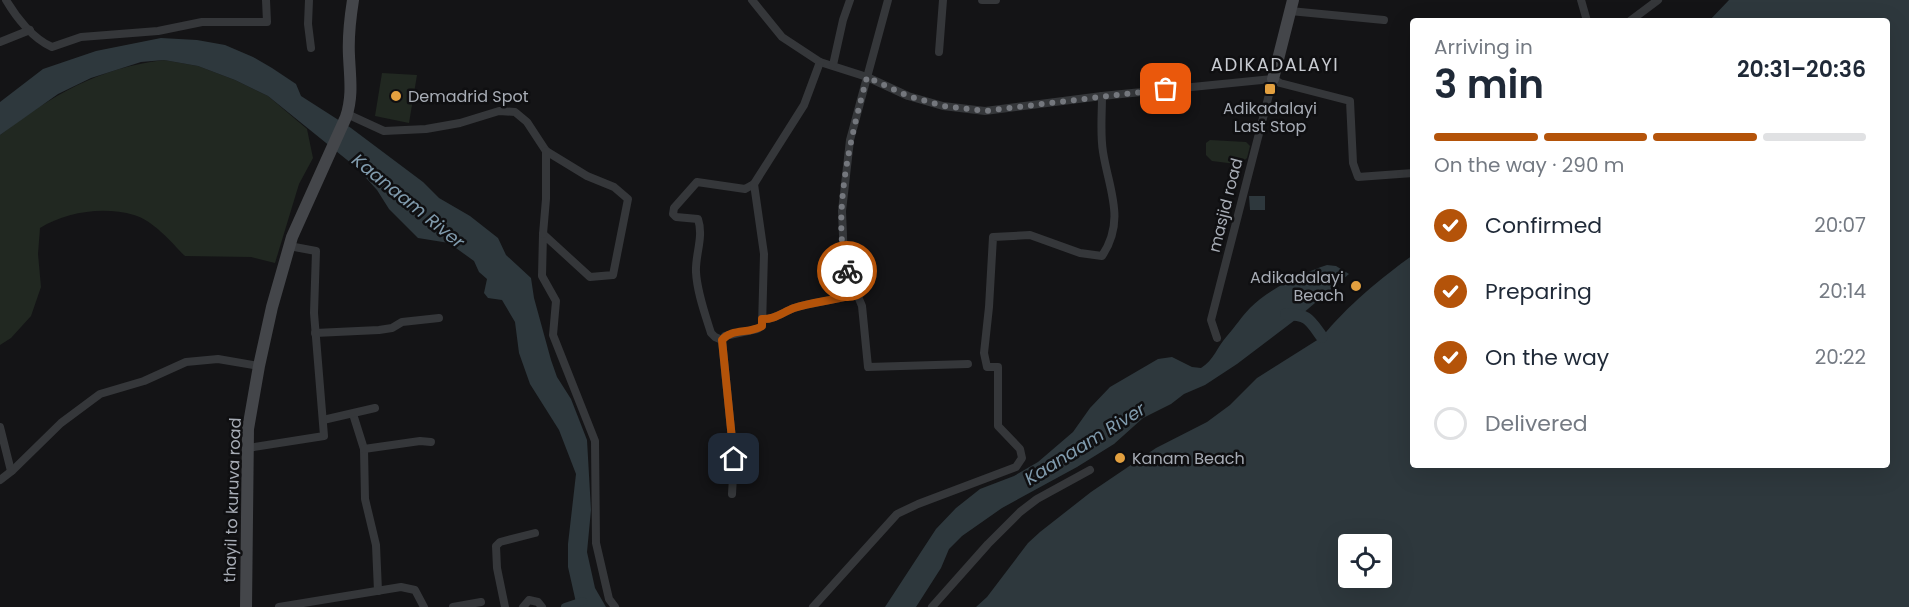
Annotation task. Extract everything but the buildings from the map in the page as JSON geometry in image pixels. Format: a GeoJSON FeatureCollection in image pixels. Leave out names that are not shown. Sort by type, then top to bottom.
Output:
{"type":"FeatureCollection","features":[{"type":"Feature","properties":{"kind":"main road","name":"thayil to kuruva road"},"geometry":{"type":"LineString","coordinates":[[246,607],[248,429],[259,366],[289,246],[347,116],[352,91],[348,55],[353,0]]}},
{"type":"Feature","properties":{"kind":"main road"},"geometry":{"type":"LineString","coordinates":[[1273,79],[1291,5]]}},
{"type":"Feature","properties":{"kind":"street"},"geometry":{"type":"LineString","coordinates":[[6,0],[42,43],[52,47],[81,37],[158,31],[202,22],[267,22],[266,0]]}},
{"type":"Feature","properties":{"kind":"street"},"geometry":{"type":"LineString","coordinates":[[309,0],[308,24],[311,48]]}},
{"type":"Feature","properties":{"kind":"street"},"geometry":{"type":"LineString","coordinates":[[752,0],[782,37],[820,62],[867,77],[908,96],[944,106],[985,111],[1102,96],[1273,79],[1280,83],[1350,101],[1353,163],[1358,177],[1410,173]]}},
{"type":"Feature","properties":{"kind":"street"},"geometry":{"type":"LineString","coordinates":[[833,65],[850,0]]}},
{"type":"Feature","properties":{"kind":"street"},"geometry":{"type":"LineString","coordinates":[[888,0],[850,140],[842,211],[844,261],[852,289],[862,306],[868,368],[968,364]]}},
{"type":"Feature","properties":{"kind":"street"},"geometry":{"type":"LineString","coordinates":[[939,52],[943,0]]}},
{"type":"Feature","properties":{"kind":"street"},"geometry":{"type":"LineString","coordinates":[[982,0],[996,0]]}},
{"type":"Feature","properties":{"kind":"street"},"geometry":{"type":"LineString","coordinates":[[1581,0],[1586,18]]}},
{"type":"Feature","properties":{"kind":"street"},"geometry":{"type":"LineString","coordinates":[[1634,18],[1658,0]]}},
{"type":"Feature","properties":{"kind":"street"},"geometry":{"type":"LineString","coordinates":[[1291,5],[1384,20]]}},
{"type":"Feature","properties":{"kind":"street"},"geometry":{"type":"LineString","coordinates":[[0,42],[30,30]]}},
{"type":"Feature","properties":{"kind":"street"},"geometry":{"type":"LineString","coordinates":[[722,340],[711,333],[698,288],[696,269],[699,250],[698,219],[676,217],[673,214],[674,208],[697,182],[745,189],[754,184],[804,105],[820,62]]}},
{"type":"Feature","properties":{"kind":"street","name":"masjid road"},"geometry":{"type":"LineString","coordinates":[[1216,338],[1211,320],[1273,79]]}},
{"type":"Feature","properties":{"kind":"street"},"geometry":{"type":"LineString","coordinates":[[813,607],[897,514],[1016,467],[1022,458],[1020,449],[998,426],[998,367],[987,367],[984,353],[993,237],[1030,235],[1080,253],[1102,256],[1112,241],[1116,212],[1102,150],[1102,96]]}},
{"type":"Feature","properties":{"kind":"street"},"geometry":{"type":"LineString","coordinates":[[347,116],[384,130],[426,129],[460,123],[499,111],[515,112],[527,122],[546,151],[587,176],[614,187],[628,199],[612,275],[590,277],[543,234]]}},
{"type":"Feature","properties":{"kind":"street"},"geometry":{"type":"LineString","coordinates":[[546,151],[542,276],[556,301],[553,335],[595,441],[596,543],[609,599],[615,607]]}},
{"type":"Feature","properties":{"kind":"street"},"geometry":{"type":"LineString","coordinates":[[732,494],[734,459],[722,340],[731,333],[757,329],[762,326],[764,254],[754,184]]}},
{"type":"Feature","properties":{"kind":"street"},"geometry":{"type":"LineString","coordinates":[[248,448],[324,436],[314,313],[316,251],[289,246]]}},
{"type":"Feature","properties":{"kind":"street"},"geometry":{"type":"LineString","coordinates":[[762,319],[770,319],[796,308],[835,301],[857,294]]}},
{"type":"Feature","properties":{"kind":"street"},"geometry":{"type":"LineString","coordinates":[[315,333],[392,328],[402,322],[439,318]]}},
{"type":"Feature","properties":{"kind":"street"},"geometry":{"type":"LineString","coordinates":[[0,480],[61,423],[100,394],[144,381],[186,362],[218,359],[259,366]]}},
{"type":"Feature","properties":{"kind":"street"},"geometry":{"type":"LineString","coordinates":[[323,420],[375,408]]}},
{"type":"Feature","properties":{"kind":"street"},"geometry":{"type":"LineString","coordinates":[[353,414],[364,449],[365,499],[376,544],[378,591]]}},
{"type":"Feature","properties":{"kind":"street"},"geometry":{"type":"LineString","coordinates":[[0,427],[11,471]]}},
{"type":"Feature","properties":{"kind":"street"},"geometry":{"type":"LineString","coordinates":[[364,449],[420,441],[431,442]]}},
{"type":"Feature","properties":{"kind":"street"},"geometry":{"type":"LineString","coordinates":[[932,607],[988,544],[1020,513],[1037,499],[1090,470]]}},
{"type":"Feature","properties":{"kind":"street"},"geometry":{"type":"LineString","coordinates":[[505,607],[497,568],[496,546],[500,542],[535,533]]}},
{"type":"Feature","properties":{"kind":"street"},"geometry":{"type":"LineString","coordinates":[[279,607],[401,587],[415,590],[424,607]]}},
{"type":"Feature","properties":{"kind":"street"},"geometry":{"type":"LineString","coordinates":[[523,607],[529,600],[538,602],[542,607]]}},
{"type":"Feature","properties":{"kind":"street"},"geometry":{"type":"LineString","coordinates":[[453,607],[481,602]]}},
{"type":"Feature","properties":{"kind":"shaded area"},"geometry":{"type":"Polygon","coordinates":[[[164,60],[198,66],[235,80],[268,96],[307,129],[313,158],[299,184],[275,263],[251,257],[185,256],[161,232],[134,215],[110,211],[73,214],[40,228],[38,254],[41,287],[31,316],[11,338],[0,345],[0,135],[39,108],[77,86],[118,69],[164,60]]]}},
{"type":"Feature","properties":{"kind":"shaded area","name":"Demadrid Spot"},"geometry":{"type":"Polygon","coordinates":[[[382,73],[417,75],[409,123],[375,116],[382,73]]]}},
{"type":"Feature","properties":{"kind":"shaded area"},"geometry":{"type":"Polygon","coordinates":[[[1210,140],[1246,142],[1250,146],[1247,158],[1240,164],[1212,161],[1206,155],[1206,143],[1210,140]]]}},
{"type":"Feature","properties":{"kind":"water"},"geometry":{"type":"Polygon","coordinates":[[[1729,0],[1909,0],[1909,607],[976,607],[987,597],[1028,543],[1040,532],[1091,492],[1156,448],[1207,422],[1230,405],[1257,378],[1322,337],[1365,293],[1410,257],[1410,468],[1890,468],[1890,18],[1712,18],[1729,0]]]}},
{"type":"Feature","properties":{"kind":"water"},"geometry":{"type":"Polygon","coordinates":[[[161,38],[197,40],[225,45],[272,68],[296,84],[301,96],[351,128],[423,182],[439,198],[470,216],[498,238],[506,255],[531,278],[534,298],[551,360],[557,377],[571,399],[587,440],[591,510],[587,552],[595,588],[606,607],[577,607],[568,567],[568,544],[576,474],[559,430],[530,384],[519,353],[515,322],[502,300],[488,298],[484,293],[487,279],[479,272],[474,261],[449,243],[418,238],[389,209],[377,190],[357,168],[268,96],[198,66],[164,60],[141,62],[91,78],[58,94],[0,135],[0,102],[43,69],[96,51],[161,38]]]}},
{"type":"Feature","properties":{"kind":"water"},"geometry":{"type":"Polygon","coordinates":[[[1249,196],[1265,196],[1265,210],[1250,210],[1249,196]]]}},
{"type":"Feature","properties":{"kind":"water"},"geometry":{"type":"Polygon","coordinates":[[[1327,265],[1336,266],[1349,274],[1295,320],[1205,385],[1184,394],[1171,404],[1143,418],[1114,444],[1002,508],[962,536],[949,549],[941,568],[916,607],[885,607],[936,529],[956,508],[980,489],[1014,476],[1038,462],[1073,432],[1090,408],[1110,387],[1158,359],[1172,357],[1192,367],[1201,368],[1209,361],[1244,314],[1258,301],[1286,282],[1327,265]]]}},
{"type":"Feature","properties":{"kind":"waterway","name":"Kaanaam River"},"geometry":{"type":"LineString","coordinates":[[1286,314],[1300,315],[1308,319],[1322,337]]}},
{"type":"Feature","properties":{"kind":"waterway"},"geometry":{"type":"LineString","coordinates":[[565,607],[583,601]]}},
{"type":"Feature","properties":{"kind":"way so far"},"geometry":{"type":"LineString","coordinates":[[847,271],[844,261],[842,211],[850,140],[867,77],[908,96],[944,106],[985,111],[1166,89]]}},
{"type":"Feature","properties":{"kind":"place","name":"Adikadalayi Last Stop"},"geometry":{"type":"Point","coordinates":[1270,89]}},
{"type":"Feature","properties":{"kind":"place","name":"Demadrid Spot"},"geometry":{"type":"Point","coordinates":[396,96]}},
{"type":"Feature","properties":{"kind":"place","name":"Adikadalayi Beach"},"geometry":{"type":"Point","coordinates":[1356,286]}},
{"type":"Feature","properties":{"kind":"place","name":"Kanam Beach"},"geometry":{"type":"Point","coordinates":[1120,458]}},
{"type":"Feature","properties":{"kind":"district","name":"ADIKADALAYI"},"geometry":{"type":"Point","coordinates":[1275,65]}},
{"type":"Feature","properties":{"kind":"route"},"geometry":{"type":"LineString","coordinates":[[734,459],[722,340],[731,333],[757,329],[762,326],[762,319],[770,319],[796,308],[835,301],[857,294],[852,289],[847,271]]}}]}
